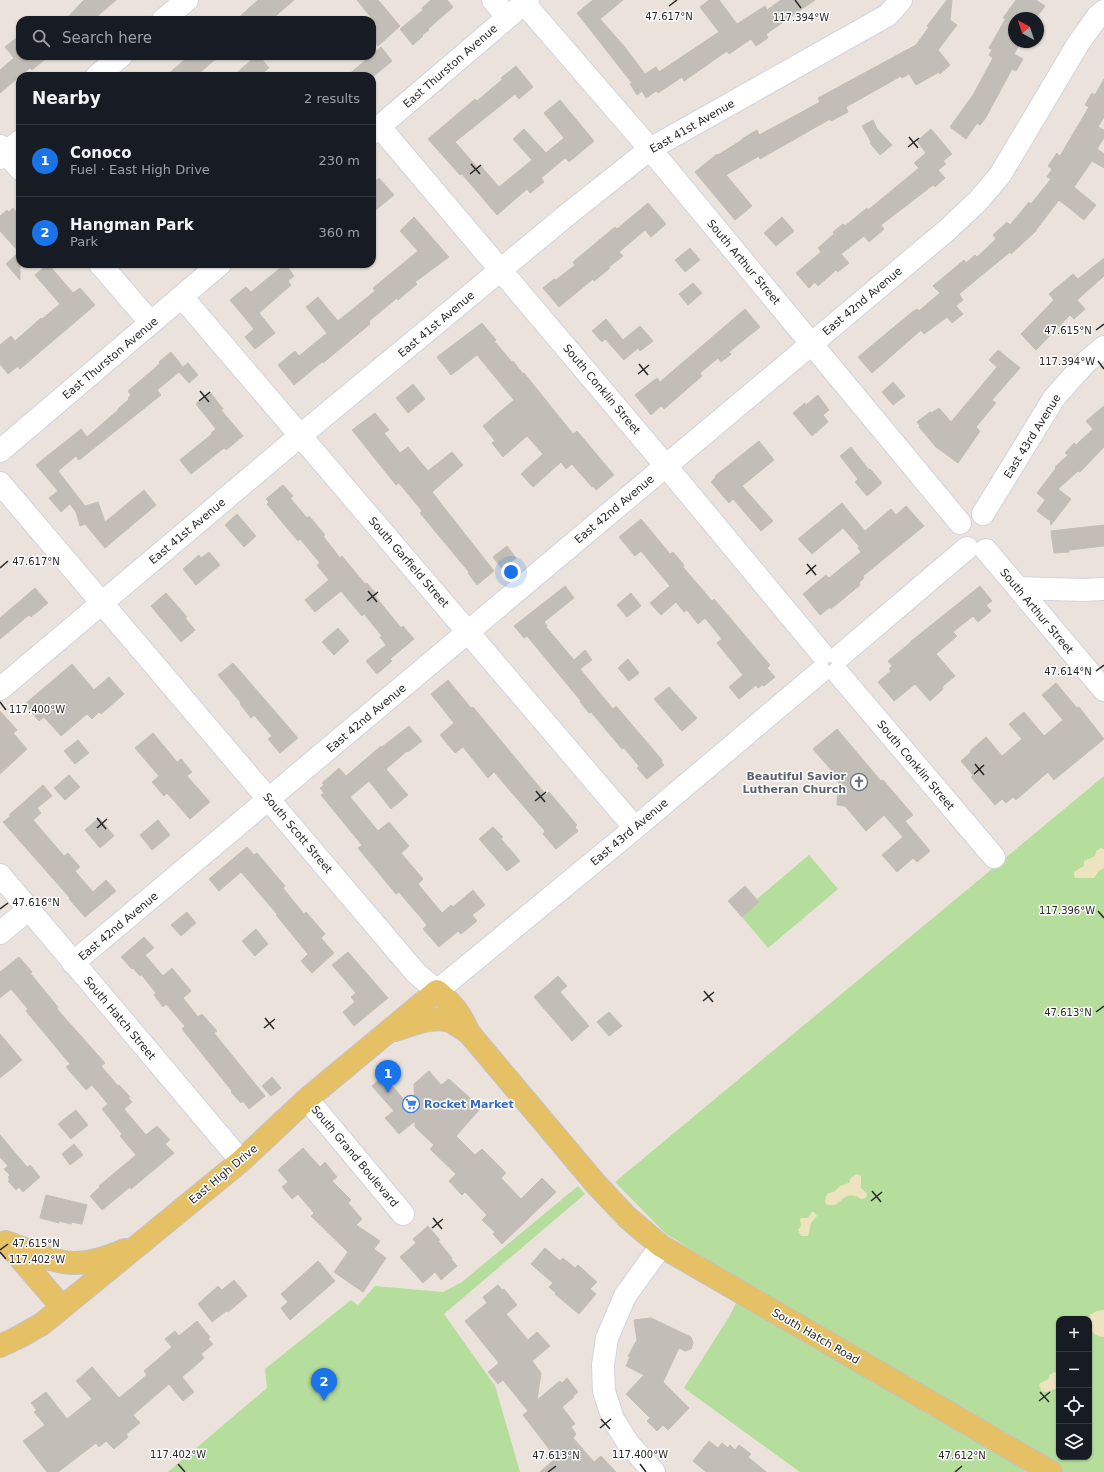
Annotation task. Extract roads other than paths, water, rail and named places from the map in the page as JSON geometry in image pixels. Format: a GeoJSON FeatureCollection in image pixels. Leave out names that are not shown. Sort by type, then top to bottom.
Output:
{"type":"FeatureCollection","features":[{"type":"Feature","properties":{"kind":"main road","name":"South Scott Street"},"geometry":{"type":"LineString","coordinates":[[437,991],[449,1000],[460,1013],[469,1033],[594,1182]]}},
{"type":"Feature","properties":{"kind":"main road","name":"East High Drive"},"geometry":{"type":"LineString","coordinates":[[0,1346],[42,1324],[141,1244],[241,1161],[307,1099],[437,991]]}},
{"type":"Feature","properties":{"kind":"main road"},"geometry":{"type":"LineString","coordinates":[[384,1034],[435,1019],[450,1022],[469,1033]]}},
{"type":"Feature","properties":{"kind":"main road","name":"South Hatch Road"},"geometry":{"type":"LineString","coordinates":[[594,1182],[628,1218],[661,1246],[1051,1472]]}},
{"type":"Feature","properties":{"kind":"main road"},"geometry":{"type":"LineString","coordinates":[[3,1239],[54,1260],[74,1263],[104,1259],[141,1244]]}},
{"type":"Feature","properties":{"kind":"main road"},"geometry":{"type":"LineString","coordinates":[[3,1239],[62,1307]]}},
{"type":"Feature","properties":{"kind":"street"},"geometry":{"type":"LineString","coordinates":[[169,16],[187,0]]}},
{"type":"Feature","properties":{"kind":"street","name":"South Arthur Street"},"geometry":{"type":"LineString","coordinates":[[493,0],[520,7],[650,150],[812,343],[960,523]]}},
{"type":"Feature","properties":{"kind":"street","name":"East 41st Avenue"},"geometry":{"type":"LineString","coordinates":[[0,689],[301,436],[650,150],[888,14],[901,0]]}},
{"type":"Feature","properties":{"kind":"street","name":"East Thurston Avenue"},"geometry":{"type":"LineString","coordinates":[[376,130],[520,7]]}},
{"type":"Feature","properties":{"kind":"street","name":"East 42nd Avenue"},"geometry":{"type":"LineString","coordinates":[[73,963],[946,231],[978,201],[1000,175],[1078,44],[1098,16],[1104,11]]}},
{"type":"Feature","properties":{"kind":"street"},"geometry":{"type":"LineString","coordinates":[[102,72],[116,60]]}},
{"type":"Feature","properties":{"kind":"street","name":"South Conklin Street"},"geometry":{"type":"LineString","coordinates":[[376,130],[502,270],[830,664],[994,857]]}},
{"type":"Feature","properties":{"kind":"street"},"geometry":{"type":"LineString","coordinates":[[6,149],[16,163]]}},
{"type":"Feature","properties":{"kind":"street"},"geometry":{"type":"LineString","coordinates":[[103,268],[151,323]]}},
{"type":"Feature","properties":{"kind":"street","name":"East Thurston Avenue"},"geometry":{"type":"LineString","coordinates":[[0,451],[215,268]]}},
{"type":"Feature","properties":{"kind":"street","name":"South Garfield Street"},"geometry":{"type":"LineString","coordinates":[[182,297],[635,828]]}},
{"type":"Feature","properties":{"kind":"street","name":"East 43rd Avenue"},"geometry":{"type":"LineString","coordinates":[[983,514],[1054,398],[1086,362],[1104,347]]}},
{"type":"Feature","properties":{"kind":"street","name":"South Scott Street"},"geometry":{"type":"LineString","coordinates":[[0,483],[416,972],[437,991]]}},
{"type":"Feature","properties":{"kind":"street"},"geometry":{"type":"LineString","coordinates":[[971,509],[977,510],[983,514],[986,517],[987,523],[986,528],[988,544],[977,549],[963,540],[960,523],[961,516],[966,511],[971,509]]}},
{"type":"Feature","properties":{"kind":"street","name":"South Arthur Street"},"geometry":{"type":"LineString","coordinates":[[977,549],[1018,588],[1104,690]]}},
{"type":"Feature","properties":{"kind":"street","name":"East 43rd Avenue"},"geometry":{"type":"LineString","coordinates":[[437,991],[635,828],[830,664],[977,549]]}},
{"type":"Feature","properties":{"kind":"street"},"geometry":{"type":"LineString","coordinates":[[1018,588],[1083,590],[1104,589]]}},
{"type":"Feature","properties":{"kind":"street","name":"South Hatch Street"},"geometry":{"type":"LineString","coordinates":[[0,875],[241,1161]]}},
{"type":"Feature","properties":{"kind":"street"},"geometry":{"type":"LineString","coordinates":[[0,933],[29,909]]}},
{"type":"Feature","properties":{"kind":"street","name":"South Grand Boulevard"},"geometry":{"type":"LineString","coordinates":[[307,1099],[403,1214]]}},
{"type":"Feature","properties":{"kind":"street"},"geometry":{"type":"LineString","coordinates":[[654,1472],[628,1443],[613,1419],[604,1391],[603,1365],[607,1338],[625,1296],[661,1246]]}},
{"type":"Feature","properties":{"kind":"place","name":"Beautiful Savior Lutheran Church"},"geometry":{"type":"Point","coordinates":[859,782]}},
{"type":"Feature","properties":{"kind":"place","name":"Conoco"},"geometry":{"type":"Point","coordinates":[388,1093]}},
{"type":"Feature","properties":{"kind":"place","name":"Rocket Market"},"geometry":{"type":"Point","coordinates":[411,1104]}},
{"type":"Feature","properties":{"kind":"place","name":"Hangman Park"},"geometry":{"type":"Point","coordinates":[324,1401]}}]}
